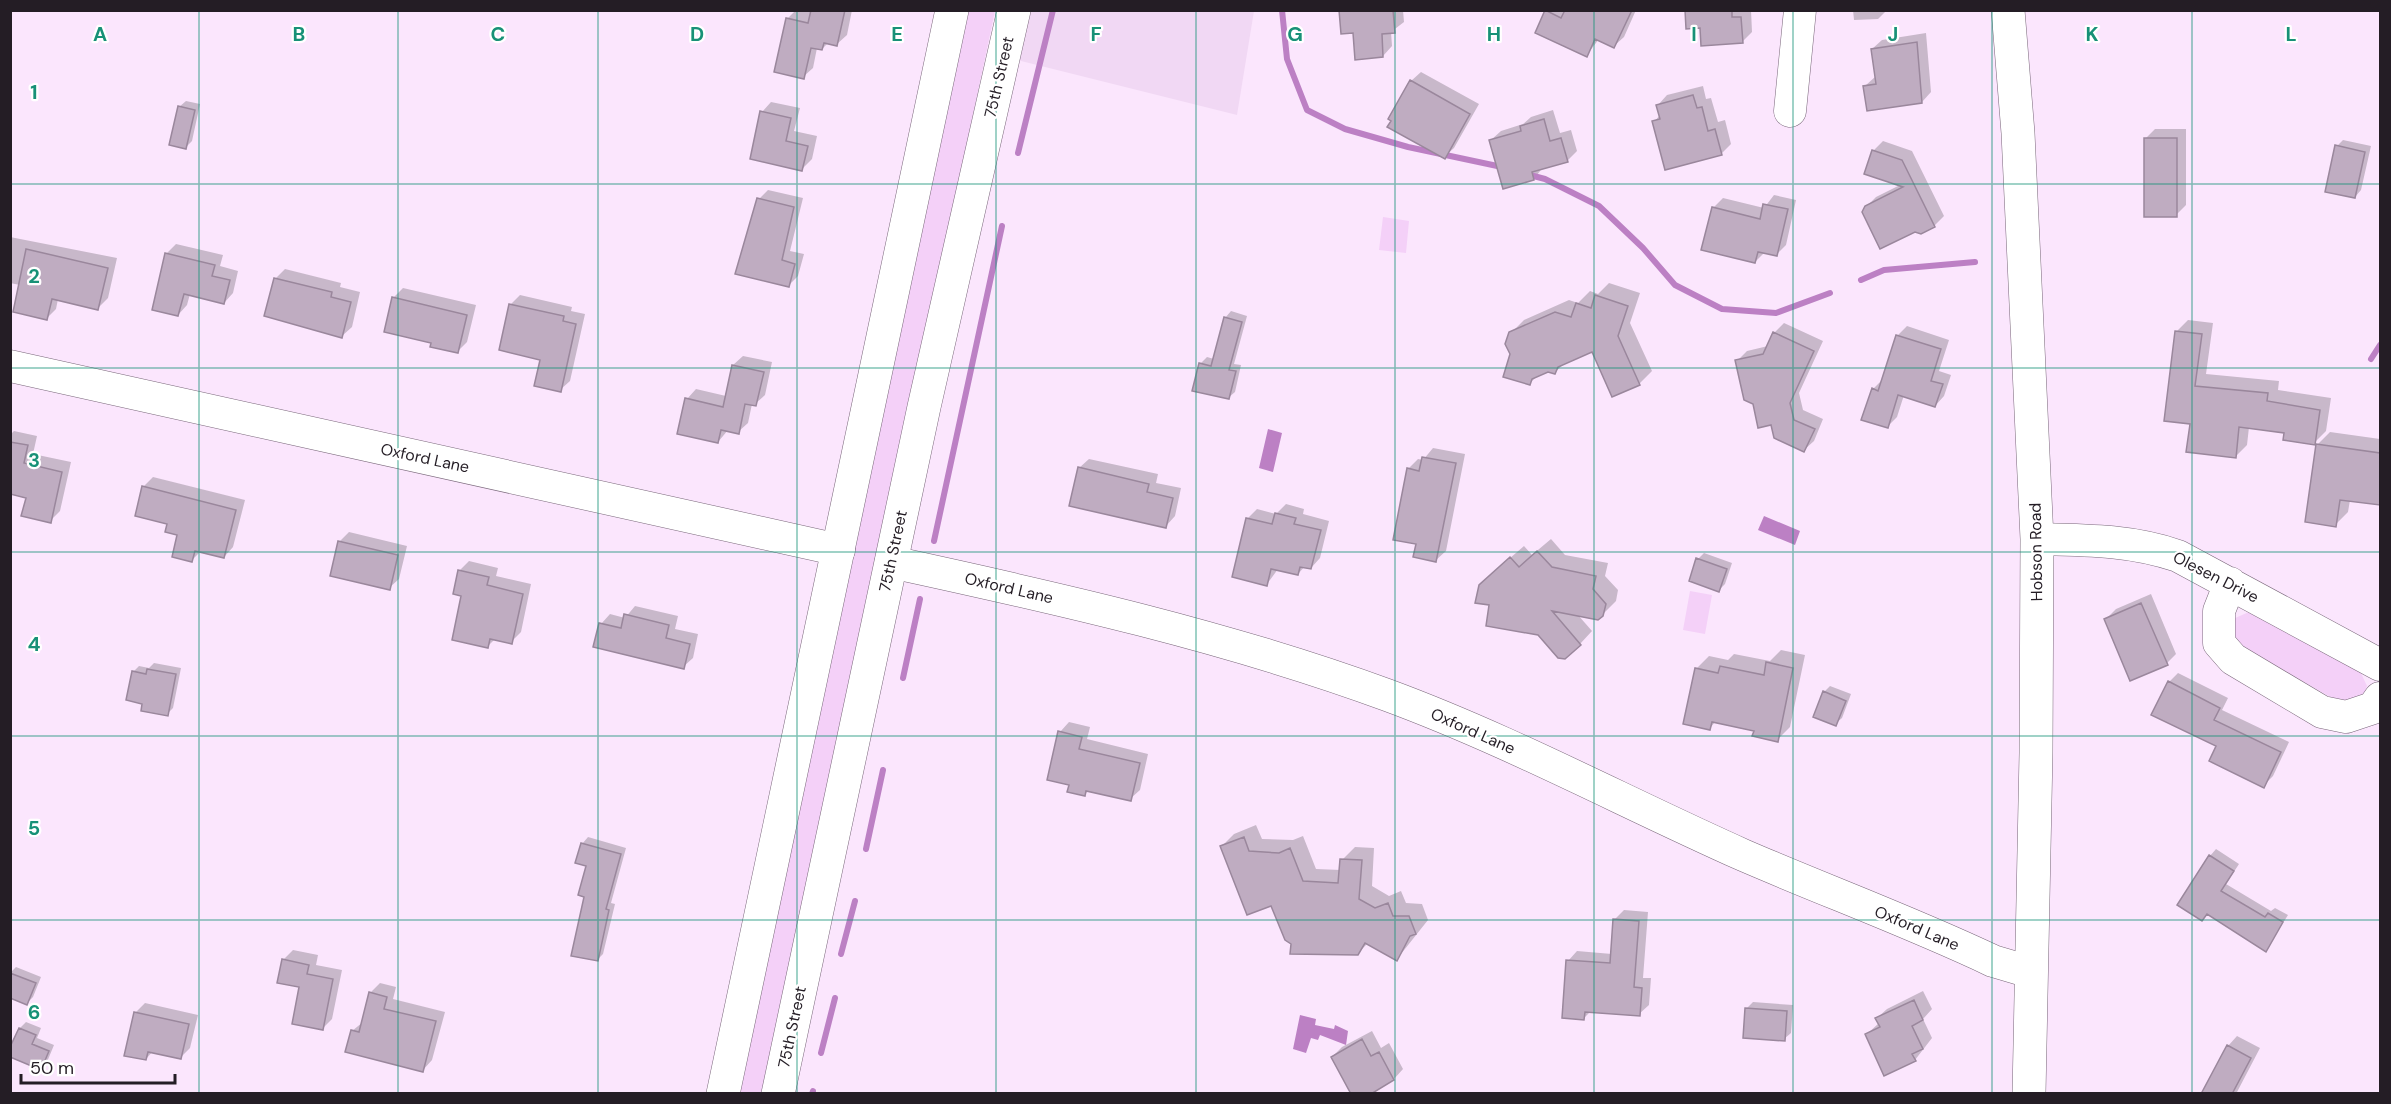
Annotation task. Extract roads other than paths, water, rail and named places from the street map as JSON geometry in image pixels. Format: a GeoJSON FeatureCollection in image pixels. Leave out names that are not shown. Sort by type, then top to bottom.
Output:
{"type":"FeatureCollection","features":[{"type":"Feature","properties":{"kind":"main road"},"geometry":{"type":"LineString","coordinates":[[723,1094],[952,10]]}},
{"type":"Feature","properties":{"kind":"main road","name":"75th Street"},"geometry":{"type":"LineString","coordinates":[[778,1094],[891,562],[1014,10]]}},
{"type":"Feature","properties":{"kind":"main road","name":"Hobson Road"},"geometry":{"type":"LineString","coordinates":[[2008,10],[2018,133],[2037,539],[2036,753],[2029,1094]]}},
{"type":"Feature","properties":{"kind":"street"},"geometry":{"type":"LineString","coordinates":[[1790,111],[1800,10]]}},
{"type":"Feature","properties":{"kind":"street","name":"Oxford Lane"},"geometry":{"type":"LineString","coordinates":[[10,366],[839,550]]}},
{"type":"Feature","properties":{"kind":"street","name":"Olesen Drive"},"geometry":{"type":"LineString","coordinates":[[2037,539],[2119,541],[2152,547],[2178,556],[2380,665]]}},
{"type":"Feature","properties":{"kind":"street","name":"Oxford Lane"},"geometry":{"type":"LineString","coordinates":[[891,562],[1008,587],[1184,632],[1386,695],[1485,735],[1742,854],[1993,961],[2030,972]]}},
{"type":"Feature","properties":{"kind":"street"},"geometry":{"type":"LineString","coordinates":[[2230,584],[2219,612],[2219,643],[2233,659],[2322,712],[2346,717],[2373,708],[2380,698]]}},
{"type":"Feature","properties":{"kind":"waterway"},"geometry":{"type":"LineString","coordinates":[[1018,153],[1053,10]]}},
{"type":"Feature","properties":{"kind":"waterway"},"geometry":{"type":"LineString","coordinates":[[1282,10],[1287,59],[1307,110],[1345,129],[1408,147],[1502,167]]}},
{"type":"Feature","properties":{"kind":"waterway"},"geometry":{"type":"LineString","coordinates":[[1526,174],[1545,179],[1599,206],[1643,248],[1675,285],[1722,309],[1776,313],[1830,293]]}},
{"type":"Feature","properties":{"kind":"waterway"},"geometry":{"type":"LineString","coordinates":[[934,541],[1002,226]]}},
{"type":"Feature","properties":{"kind":"waterway"},"geometry":{"type":"LineString","coordinates":[[1861,280],[1884,270],[1975,262]]}},
{"type":"Feature","properties":{"kind":"waterway"},"geometry":{"type":"LineString","coordinates":[[2371,359],[2380,345]]}},
{"type":"Feature","properties":{"kind":"waterway"},"geometry":{"type":"LineString","coordinates":[[903,678],[920,599]]}},
{"type":"Feature","properties":{"kind":"waterway"},"geometry":{"type":"LineString","coordinates":[[866,849],[883,770]]}},
{"type":"Feature","properties":{"kind":"waterway"},"geometry":{"type":"LineString","coordinates":[[841,954],[855,901]]}},
{"type":"Feature","properties":{"kind":"waterway"},"geometry":{"type":"LineString","coordinates":[[821,1053],[835,998]]}}]}
